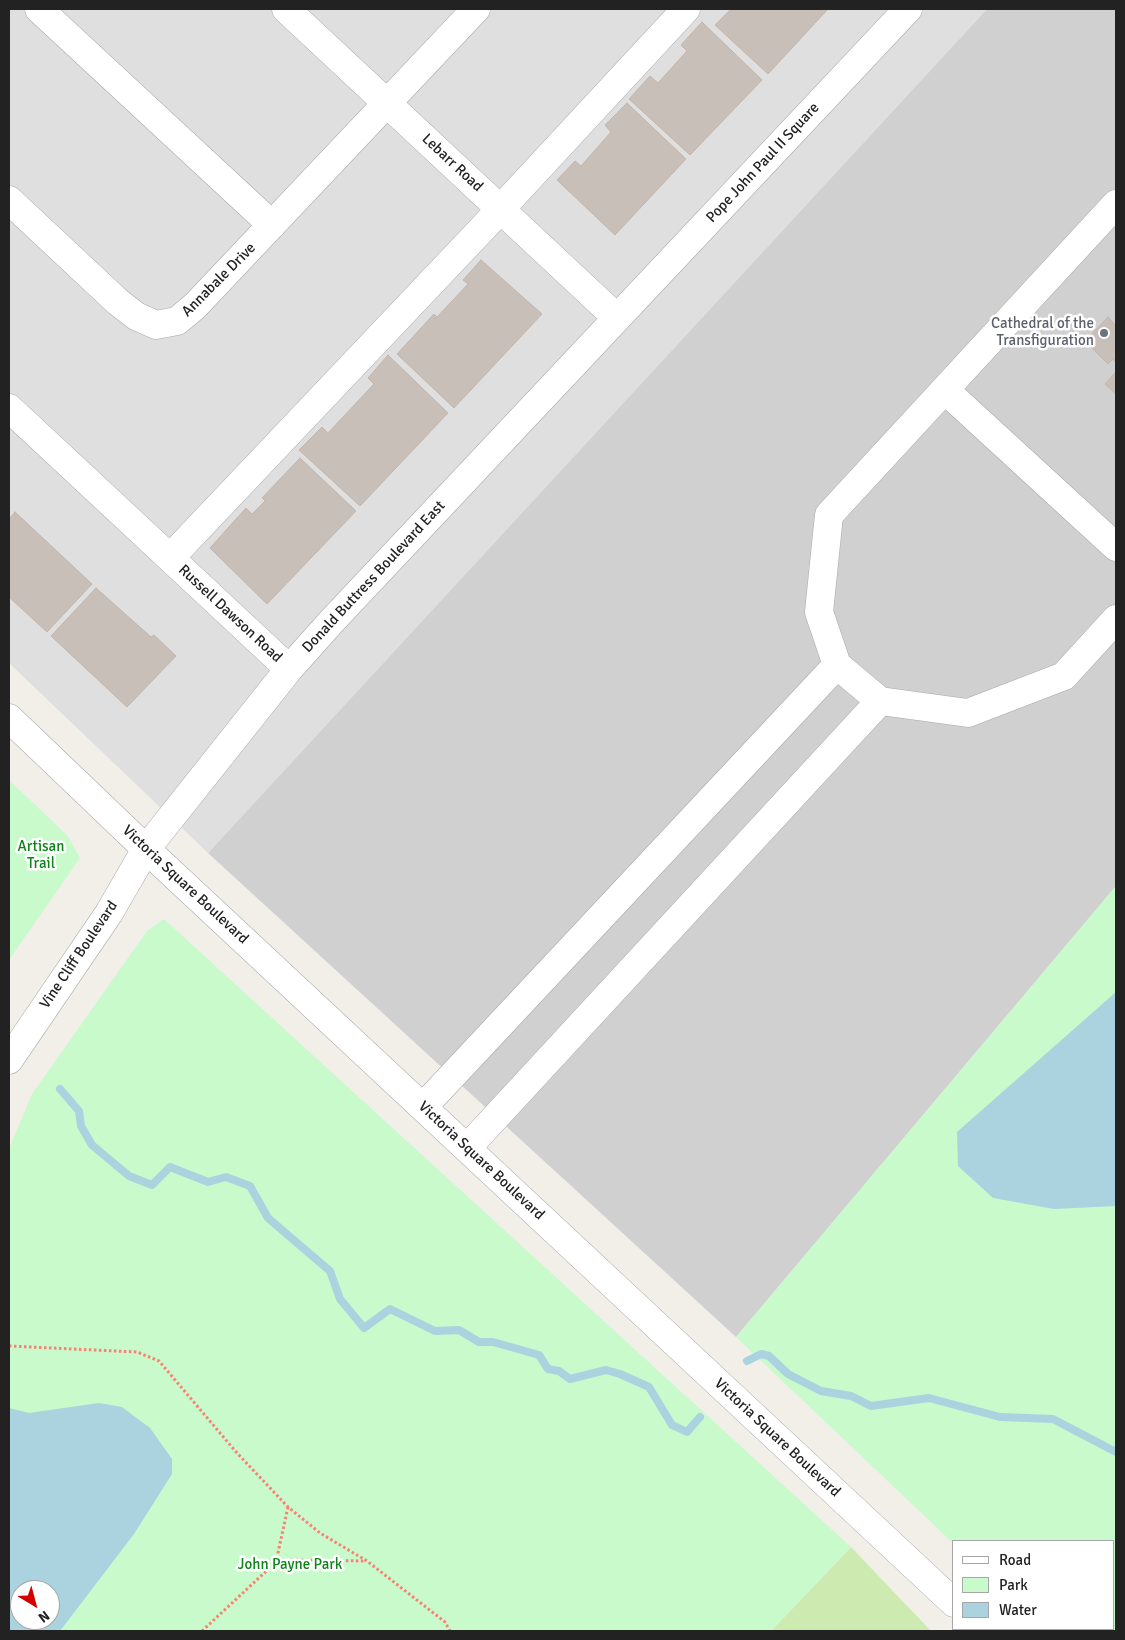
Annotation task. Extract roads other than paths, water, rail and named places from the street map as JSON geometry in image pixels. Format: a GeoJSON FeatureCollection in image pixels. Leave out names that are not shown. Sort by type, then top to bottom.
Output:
{"type":"FeatureCollection","features":[{"type":"Feature","properties":{"kind":"street"},"geometry":{"type":"LineString","coordinates":[[39,9],[272,225]]}},
{"type":"Feature","properties":{"kind":"street","name":"Lebarr Road"},"geometry":{"type":"LineString","coordinates":[[286,9],[617,318]]}},
{"type":"Feature","properties":{"kind":"street","name":"Annabale Drive"},"geometry":{"type":"LineString","coordinates":[[9,200],[118,302],[136,316],[156,325],[177,321],[196,306],[386,102],[476,9]]}},
{"type":"Feature","properties":{"kind":"street"},"geometry":{"type":"LineString","coordinates":[[170,558],[686,9]]}},
{"type":"Feature","properties":{"kind":"street","name":"Pope John Paul II Square"},"geometry":{"type":"LineString","coordinates":[[617,318],[908,9]]}},
{"type":"Feature","properties":{"kind":"street"},"geometry":{"type":"LineString","coordinates":[[1116,204],[829,515],[819,612],[837,666],[880,701],[968,713],[1064,676],[1116,619]]}},
{"type":"Feature","properties":{"kind":"street","name":"Donald Buttress Boulevard East"},"geometry":{"type":"LineString","coordinates":[[146,849],[289,669],[617,318]]}},
{"type":"Feature","properties":{"kind":"street"},"geometry":{"type":"LineString","coordinates":[[945,390],[1116,547]]}},
{"type":"Feature","properties":{"kind":"street","name":"Russell Dawson Road"},"geometry":{"type":"LineString","coordinates":[[9,408],[289,669]]}},
{"type":"Feature","properties":{"kind":"street"},"geometry":{"type":"LineString","coordinates":[[423,1107],[837,666]]}},
{"type":"Feature","properties":{"kind":"street"},"geometry":{"type":"LineString","coordinates":[[466,1148],[880,701]]}},
{"type":"Feature","properties":{"kind":"street","name":"Victoria Square Boulevard"},"geometry":{"type":"LineString","coordinates":[[9,718],[146,849],[952,1601]]}},
{"type":"Feature","properties":{"kind":"street","name":"Vine Cliff Boulevard"},"geometry":{"type":"LineString","coordinates":[[9,1060],[108,913],[146,849]]}},
{"type":"Feature","properties":{"kind":"water"},"geometry":{"type":"Polygon","coordinates":[[[1116,992],[1116,1206],[1054,1209],[993,1198],[958,1166],[957,1132],[1116,992]]]}},
{"type":"Feature","properties":{"kind":"water"},"geometry":{"type":"Polygon","coordinates":[[[99,1403],[122,1407],[150,1428],[172,1459],[172,1474],[134,1534],[60,1631],[9,1631],[9,1408],[29,1413],[99,1403]]]}},
{"type":"Feature","properties":{"kind":"waterway"},"geometry":{"type":"LineString","coordinates":[[60,1089],[79,1111],[81,1126],[92,1145],[129,1176],[152,1185],[170,1167],[208,1182],[226,1177],[250,1186],[268,1218],[330,1271],[340,1299],[364,1328],[390,1309],[435,1331],[459,1330],[479,1342],[493,1342],[539,1355],[548,1369],[559,1371],[570,1379],[606,1370],[620,1374],[649,1387],[672,1425],[687,1432],[700,1417]]}},
{"type":"Feature","properties":{"kind":"waterway"},"geometry":{"type":"LineString","coordinates":[[747,1361],[761,1354],[769,1356],[788,1374],[821,1391],[851,1396],[871,1406],[929,1398],[1000,1417],[1053,1419],[1116,1452]]}},
{"type":"Feature","properties":{"kind":"place","name":"Cathedral of the Transfiguration"},"geometry":{"type":"Point","coordinates":[1104,333]}},
{"type":"Feature","properties":{"kind":"park label","name":"Artisan Trail"},"geometry":{"type":"Point","coordinates":[41,856]}},
{"type":"Feature","properties":{"kind":"park label","name":"John Payne Park"},"geometry":{"type":"Point","coordinates":[290,1565]}}]}
